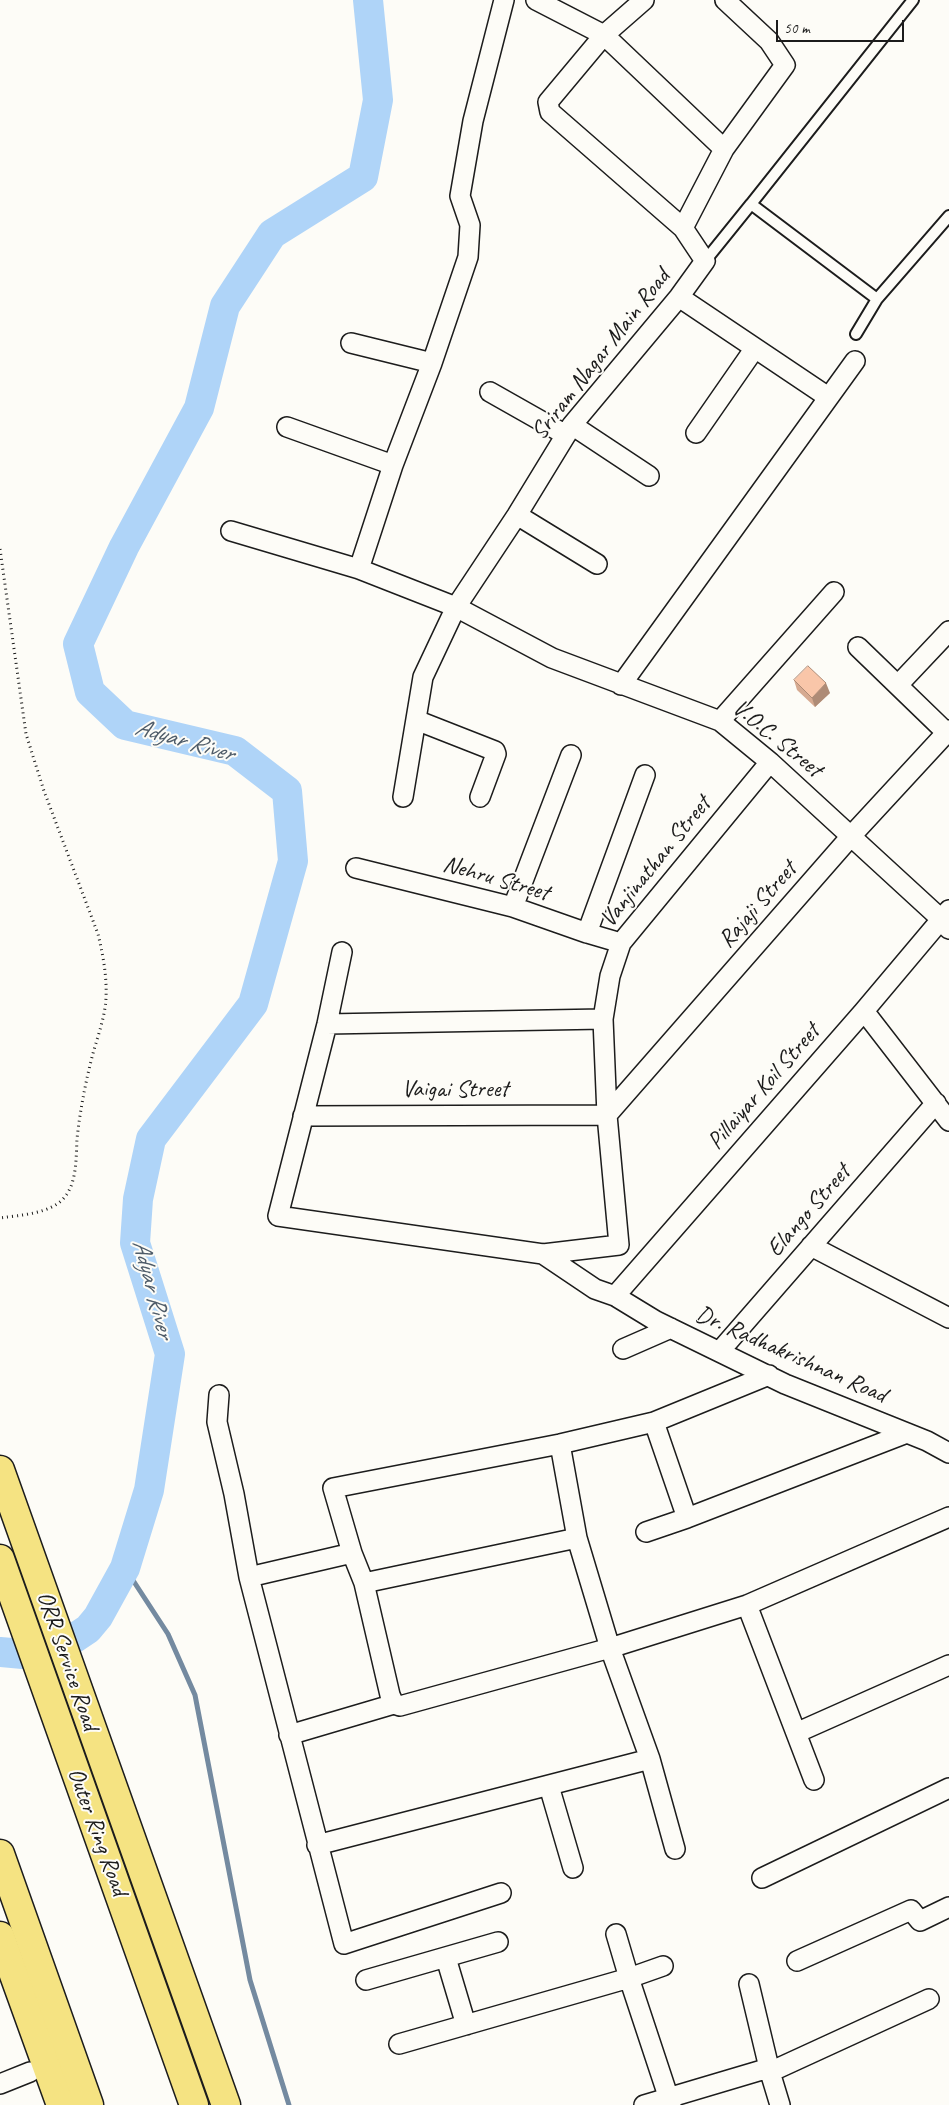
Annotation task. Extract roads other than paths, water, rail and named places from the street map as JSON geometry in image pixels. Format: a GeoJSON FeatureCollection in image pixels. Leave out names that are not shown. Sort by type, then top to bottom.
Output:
{"type":"FeatureCollection","features":[{"type":"Feature","properties":{"kind":"main road","name":"ORR Service Road"},"geometry":{"type":"LineString","coordinates":[[0,1470],[226,2105]]}},
{"type":"Feature","properties":{"kind":"main road","name":"Outer Ring Road"},"geometry":{"type":"LineString","coordinates":[[0,1559],[194,2105]]}},
{"type":"Feature","properties":{"kind":"main road"},"geometry":{"type":"LineString","coordinates":[[0,1854],[89,2105]]}},
{"type":"Feature","properties":{"kind":"main road"},"geometry":{"type":"LineString","coordinates":[[0,1936],[61,2105]]}},
{"type":"Feature","properties":{"kind":"street"},"geometry":{"type":"LineString","coordinates":[[359,568],[393,465],[432,364],[468,257],[470,225],[460,196],[473,121],[504,0]]}},
{"type":"Feature","properties":{"kind":"street"},"geometry":{"type":"LineString","coordinates":[[536,0],[604,36],[724,149]]}},
{"type":"Feature","properties":{"kind":"street"},"geometry":{"type":"LineString","coordinates":[[644,0],[604,36],[548,102],[548,107],[550,112],[683,228],[705,261]]}},
{"type":"Feature","properties":{"kind":"street"},"geometry":{"type":"LineString","coordinates":[[683,228],[724,149],[785,65],[769,41],[725,0]]}},
{"type":"Feature","properties":{"kind":"street","name":"Sriram Nagar Main Road"},"geometry":{"type":"LineString","coordinates":[[403,797],[423,677],[456,607],[517,515],[569,430],[679,297],[705,261]]}},
{"type":"Feature","properties":{"kind":"street"},"geometry":{"type":"LineString","coordinates":[[679,297],[828,397]]}},
{"type":"Feature","properties":{"kind":"street"},"geometry":{"type":"LineString","coordinates":[[351,343],[432,364]]}},
{"type":"Feature","properties":{"kind":"street"},"geometry":{"type":"LineString","coordinates":[[696,433],[755,348]]}},
{"type":"Feature","properties":{"kind":"street"},"geometry":{"type":"LineString","coordinates":[[621,685],[855,361]]}},
{"type":"Feature","properties":{"kind":"street"},"geometry":{"type":"LineString","coordinates":[[490,392],[569,430],[649,476]]}},
{"type":"Feature","properties":{"kind":"street"},"geometry":{"type":"LineString","coordinates":[[287,427],[393,465]]}},
{"type":"Feature","properties":{"kind":"street"},"geometry":{"type":"LineString","coordinates":[[517,515],[598,564]]}},
{"type":"Feature","properties":{"kind":"street","name":"V.O.C. Street"},"geometry":{"type":"LineString","coordinates":[[231,531],[359,568],[456,607],[552,658],[720,721],[770,762],[946,919]]}},
{"type":"Feature","properties":{"kind":"street"},"geometry":{"type":"LineString","coordinates":[[720,721],[834,592]]}},
{"type":"Feature","properties":{"kind":"street"},"geometry":{"type":"LineString","coordinates":[[898,685],[949,631]]}},
{"type":"Feature","properties":{"kind":"street"},"geometry":{"type":"LineString","coordinates":[[858,647],[948,732]]}},
{"type":"Feature","properties":{"kind":"street"},"geometry":{"type":"LineString","coordinates":[[416,720],[496,751],[480,797]]}},
{"type":"Feature","properties":{"kind":"street","name":"Rajaji Street"},"geometry":{"type":"LineString","coordinates":[[607,1115],[852,835],[948,732]]}},
{"type":"Feature","properties":{"kind":"street"},"geometry":{"type":"LineString","coordinates":[[513,907],[571,755]]}},
{"type":"Feature","properties":{"kind":"street","name":"Vanjinathan Street"},"geometry":{"type":"LineString","coordinates":[[543,1254],[619,1245],[607,1115],[603,1020],[610,976],[621,943],[770,762]]}},
{"type":"Feature","properties":{"kind":"street"},"geometry":{"type":"LineString","coordinates":[[587,933],[645,775]]}},
{"type":"Feature","properties":{"kind":"street","name":"Nehru Street"},"geometry":{"type":"LineString","coordinates":[[356,868],[513,907],[621,943]]}},
{"type":"Feature","properties":{"kind":"street","name":"Pillaiyar Koil Street"},"geometry":{"type":"LineString","coordinates":[[615,1296],[946,919]]}},
{"type":"Feature","properties":{"kind":"street"},"geometry":{"type":"LineString","coordinates":[[342,952],[327,1024],[278,1216],[543,1254]]}},
{"type":"Feature","properties":{"kind":"street"},"geometry":{"type":"LineString","coordinates":[[864,1011],[949,1121]]}},
{"type":"Feature","properties":{"kind":"street"},"geometry":{"type":"LineString","coordinates":[[327,1024],[603,1020]]}},
{"type":"Feature","properties":{"kind":"street","name":"Elango Street"},"geometry":{"type":"LineString","coordinates":[[720,1351],[936,1103]]}},
{"type":"Feature","properties":{"kind":"street","name":"Vaigai Street"},"geometry":{"type":"LineString","coordinates":[[304,1116],[607,1115]]}},
{"type":"Feature","properties":{"kind":"street"},"geometry":{"type":"LineString","coordinates":[[811,1246],[949,1318]]}},
{"type":"Feature","properties":{"kind":"street","name":"Dr. Radhakrishnan Road"},"geometry":{"type":"LineString","coordinates":[[543,1254],[595,1289],[615,1296],[656,1321],[786,1384],[927,1441],[949,1453]]}},
{"type":"Feature","properties":{"kind":"street"},"geometry":{"type":"LineString","coordinates":[[623,1349],[671,1328]]}},
{"type":"Feature","properties":{"kind":"street"},"geometry":{"type":"LineString","coordinates":[[394,1704],[390,1695],[364,1583],[352,1553],[333,1488],[560,1444],[654,1422],[769,1375]]}},
{"type":"Feature","properties":{"kind":"street"},"geometry":{"type":"LineString","coordinates":[[219,1395],[218,1422],[234,1494],[249,1577],[344,1944],[501,1893]]}},
{"type":"Feature","properties":{"kind":"street"},"geometry":{"type":"LineString","coordinates":[[654,1422],[687,1518]]}},
{"type":"Feature","properties":{"kind":"street"},"geometry":{"type":"LineString","coordinates":[[646,1532],[907,1433]]}},
{"type":"Feature","properties":{"kind":"street"},"geometry":{"type":"LineString","coordinates":[[560,1444],[577,1538],[610,1648],[650,1759],[675,1849]]}},
{"type":"Feature","properties":{"kind":"street"},"geometry":{"type":"LineString","coordinates":[[289,1735],[394,1704],[400,1706],[610,1648],[747,1605],[949,1516]]}},
{"type":"Feature","properties":{"kind":"street"},"geometry":{"type":"LineString","coordinates":[[364,1583],[577,1538]]}},
{"type":"Feature","properties":{"kind":"street"},"geometry":{"type":"LineString","coordinates":[[249,1577],[352,1553]]}},
{"type":"Feature","properties":{"kind":"street"},"geometry":{"type":"LineString","coordinates":[[747,1605],[814,1780]]}},
{"type":"Feature","properties":{"kind":"street"},"geometry":{"type":"LineString","coordinates":[[796,1732],[949,1665]]}},
{"type":"Feature","properties":{"kind":"street"},"geometry":{"type":"LineString","coordinates":[[317,1845],[650,1759]]}},
{"type":"Feature","properties":{"kind":"street"},"geometry":{"type":"LineString","coordinates":[[549,1786],[573,1868]]}},
{"type":"Feature","properties":{"kind":"street"},"geometry":{"type":"LineString","coordinates":[[762,1878],[949,1788]]}},
{"type":"Feature","properties":{"kind":"street"},"geometry":{"type":"LineString","coordinates":[[797,1961],[910,1910],[920,1921],[949,1907]]}},
{"type":"Feature","properties":{"kind":"street"},"geometry":{"type":"LineString","coordinates":[[616,1934],[670,2101]]}},
{"type":"Feature","properties":{"kind":"street"},"geometry":{"type":"LineString","coordinates":[[366,1980],[498,1942]]}},
{"type":"Feature","properties":{"kind":"street"},"geometry":{"type":"LineString","coordinates":[[446,1958],[466,2025]]}},
{"type":"Feature","properties":{"kind":"street"},"geometry":{"type":"LineString","coordinates":[[399,2044],[629,1978],[663,1966]]}},
{"type":"Feature","properties":{"kind":"street"},"geometry":{"type":"LineString","coordinates":[[749,1984],[780,2105]]}},
{"type":"Feature","properties":{"kind":"street"},"geometry":{"type":"LineString","coordinates":[[644,2105],[670,2101],[762,2070],[770,2072],[929,1999]]}},
{"type":"Feature","properties":{"kind":"street"},"geometry":{"type":"LineString","coordinates":[[0,2084],[30,2072]]}},
{"type":"Feature","properties":{"kind":"lane"},"geometry":{"type":"LineString","coordinates":[[705,261],[913,0]]}},
{"type":"Feature","properties":{"kind":"lane"},"geometry":{"type":"LineString","coordinates":[[751,204],[877,299]]}},
{"type":"Feature","properties":{"kind":"lane"},"geometry":{"type":"LineString","coordinates":[[856,334],[877,299],[949,216]]}},
{"type":"Feature","properties":{"kind":"waterway","name":"Adyar River"},"geometry":{"type":"LineString","coordinates":[[0,1652],[23,1654],[45,1651],[70,1641],[88,1629],[98,1617],[125,1568],[149,1490],[170,1354],[135,1243],[138,1199],[151,1139],[253,1004],[293,861],[287,791],[235,751],[125,725],[90,692],[78,644],[124,547],[199,408],[225,306],[272,234],[363,177],[378,100],[368,0]]}},
{"type":"Feature","properties":{"kind":"waterway"},"geometry":{"type":"LineString","coordinates":[[125,1568],[168,1634],[195,1695],[250,1980],[289,2105]]}}]}
